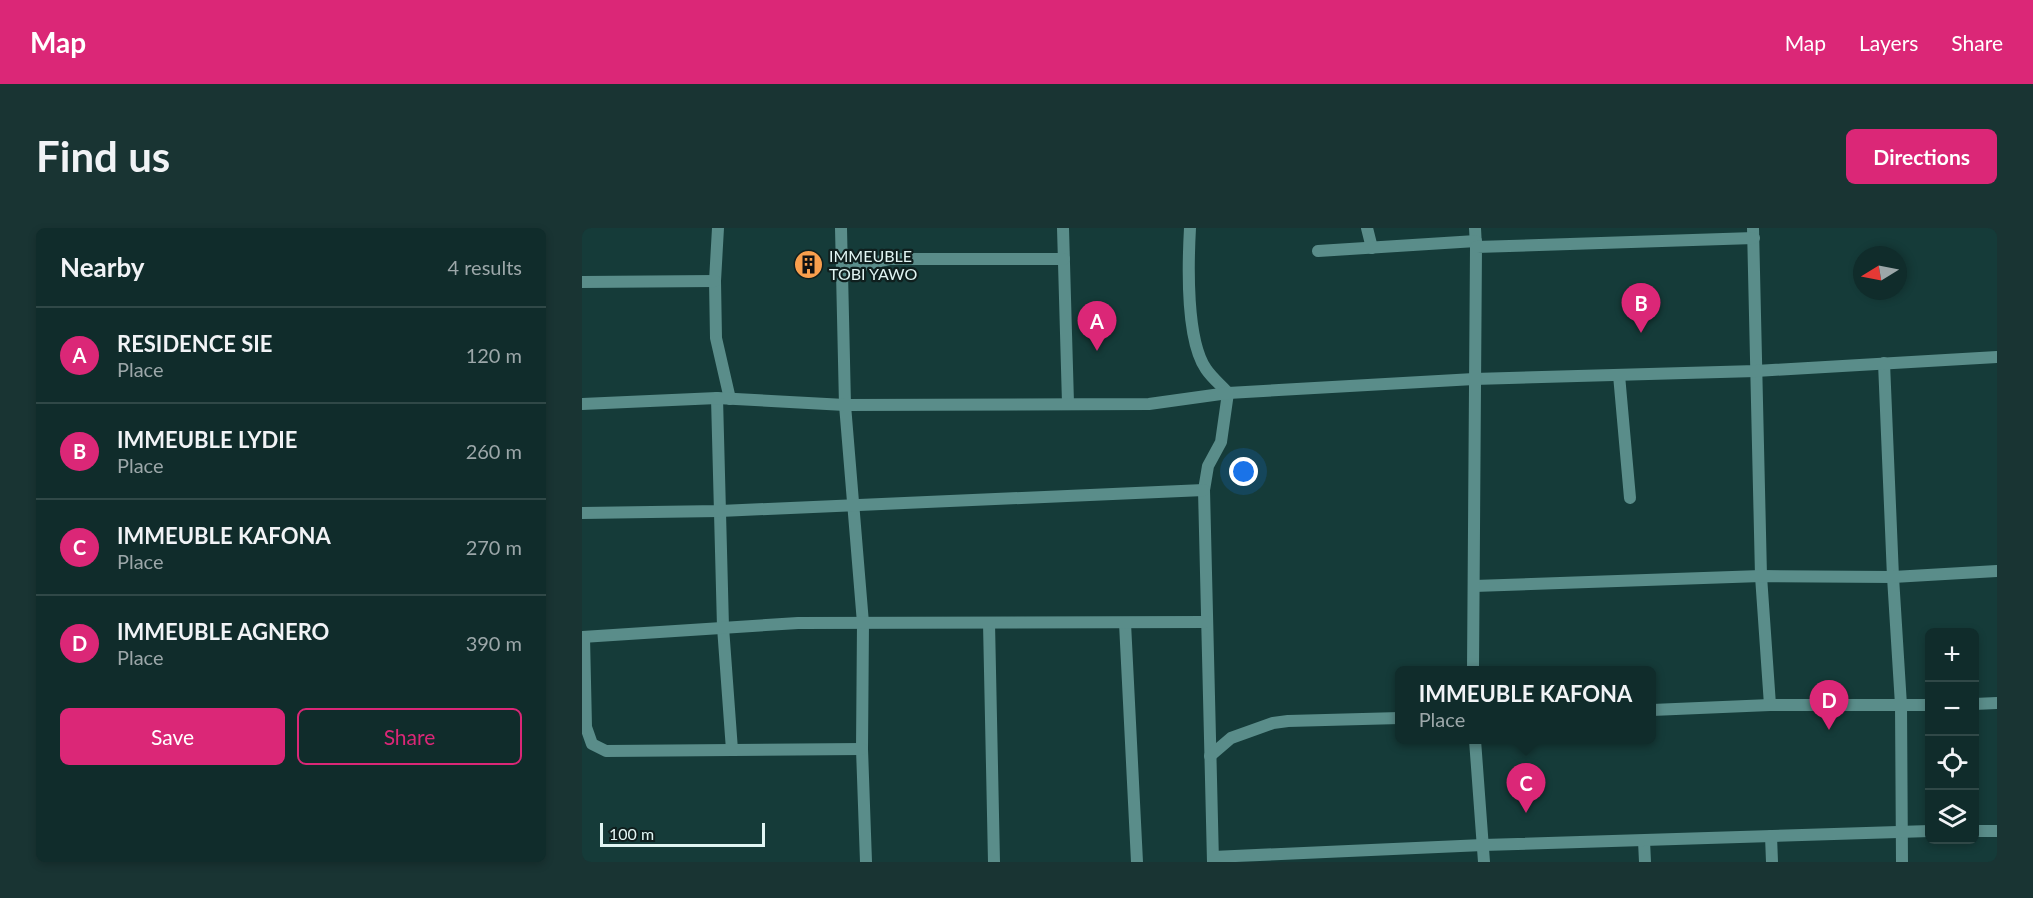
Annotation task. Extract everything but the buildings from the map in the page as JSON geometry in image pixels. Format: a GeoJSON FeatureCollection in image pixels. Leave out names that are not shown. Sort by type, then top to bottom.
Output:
{"type":"FeatureCollection","features":[{"type":"Feature","properties":{"kind":"street"},"geometry":{"type":"LineString","coordinates":[[718,228],[715,281],[716,338],[723,398],[720,511],[723,627],[732,750]]}},
{"type":"Feature","properties":{"kind":"street"},"geometry":{"type":"LineString","coordinates":[[841,228],[845,405],[863,623],[861,749],[866,862]]}},
{"type":"Feature","properties":{"kind":"street"},"geometry":{"type":"LineString","coordinates":[[1063,228],[1068,403]]}},
{"type":"Feature","properties":{"kind":"street"},"geometry":{"type":"LineString","coordinates":[[1190,228],[1188,271],[1194,336],[1205,368],[1228,393]]}},
{"type":"Feature","properties":{"kind":"street"},"geometry":{"type":"LineString","coordinates":[[1367,228],[1372,248]]}},
{"type":"Feature","properties":{"kind":"street"},"geometry":{"type":"LineString","coordinates":[[1473,666],[1475,228]]}},
{"type":"Feature","properties":{"kind":"street"},"geometry":{"type":"LineString","coordinates":[[1318,251],[1754,233],[1761,576],[1770,705]]}},
{"type":"Feature","properties":{"kind":"street"},"geometry":{"type":"LineString","coordinates":[[842,270],[890,259],[1064,259]]}},
{"type":"Feature","properties":{"kind":"street"},"geometry":{"type":"LineString","coordinates":[[582,282],[715,281]]}},
{"type":"Feature","properties":{"kind":"street"},"geometry":{"type":"LineString","coordinates":[[582,404],[723,398],[845,405],[1149,404],[1228,393],[1474,379],[1756,371],[1997,357]]}},
{"type":"Feature","properties":{"kind":"street"},"geometry":{"type":"LineString","coordinates":[[1884,363],[1901,705],[1902,862]]}},
{"type":"Feature","properties":{"kind":"street"},"geometry":{"type":"LineString","coordinates":[[1619,375],[1630,498]]}},
{"type":"Feature","properties":{"kind":"street"},"geometry":{"type":"LineString","coordinates":[[1228,393],[1221,442],[1208,466],[1204,490],[1213,860],[1352,856],[1483,845],[1925,831]]}},
{"type":"Feature","properties":{"kind":"street"},"geometry":{"type":"LineString","coordinates":[[582,513],[720,511],[1204,490]]}},
{"type":"Feature","properties":{"kind":"street"},"geometry":{"type":"LineString","coordinates":[[1474,586],[1761,576],[1893,577],[1997,572]]}},
{"type":"Feature","properties":{"kind":"street"},"geometry":{"type":"LineString","coordinates":[[861,749],[606,751],[592,744],[586,727],[583,637],[798,623],[1206,622]]}},
{"type":"Feature","properties":{"kind":"street"},"geometry":{"type":"LineString","coordinates":[[989,623],[994,862]]}},
{"type":"Feature","properties":{"kind":"street"},"geometry":{"type":"LineString","coordinates":[[1125,623],[1137,862],[1133,862]]}},
{"type":"Feature","properties":{"kind":"street"},"geometry":{"type":"LineString","coordinates":[[1979,704],[1997,703]]}},
{"type":"Feature","properties":{"kind":"street"},"geometry":{"type":"LineString","coordinates":[[1656,710],[1770,705],[1925,705]]}},
{"type":"Feature","properties":{"kind":"street"},"geometry":{"type":"LineString","coordinates":[[1210,756],[1231,738],[1273,723],[1395,718]]}},
{"type":"Feature","properties":{"kind":"street"},"geometry":{"type":"LineString","coordinates":[[1475,744],[1484,862]]}},
{"type":"Feature","properties":{"kind":"street"},"geometry":{"type":"LineString","coordinates":[[1979,831],[1997,831]]}},
{"type":"Feature","properties":{"kind":"street"},"geometry":{"type":"LineString","coordinates":[[1771,836],[1772,862]]}},
{"type":"Feature","properties":{"kind":"street"},"geometry":{"type":"LineString","coordinates":[[1644,841],[1646,862]]}},
{"type":"Feature","properties":{"kind":"place","name":"IMMEUBLE TOBI YAWO"},"geometry":{"type":"Point","coordinates":[808,265]}},
{"type":"Feature","properties":{"kind":"place","name":"IMMEUBLE LYDIE"},"geometry":{"type":"Point","coordinates":[1641,333]}},
{"type":"Feature","properties":{"kind":"place","name":"RESIDENCE SIE"},"geometry":{"type":"Point","coordinates":[1097,351]}},
{"type":"Feature","properties":{"kind":"place","name":"IMMEUBLE AGNERO"},"geometry":{"type":"Point","coordinates":[1829,730]}},
{"type":"Feature","properties":{"kind":"place","name":"IMMEUBLE KAFONA"},"geometry":{"type":"Point","coordinates":[1526,813]}}]}
